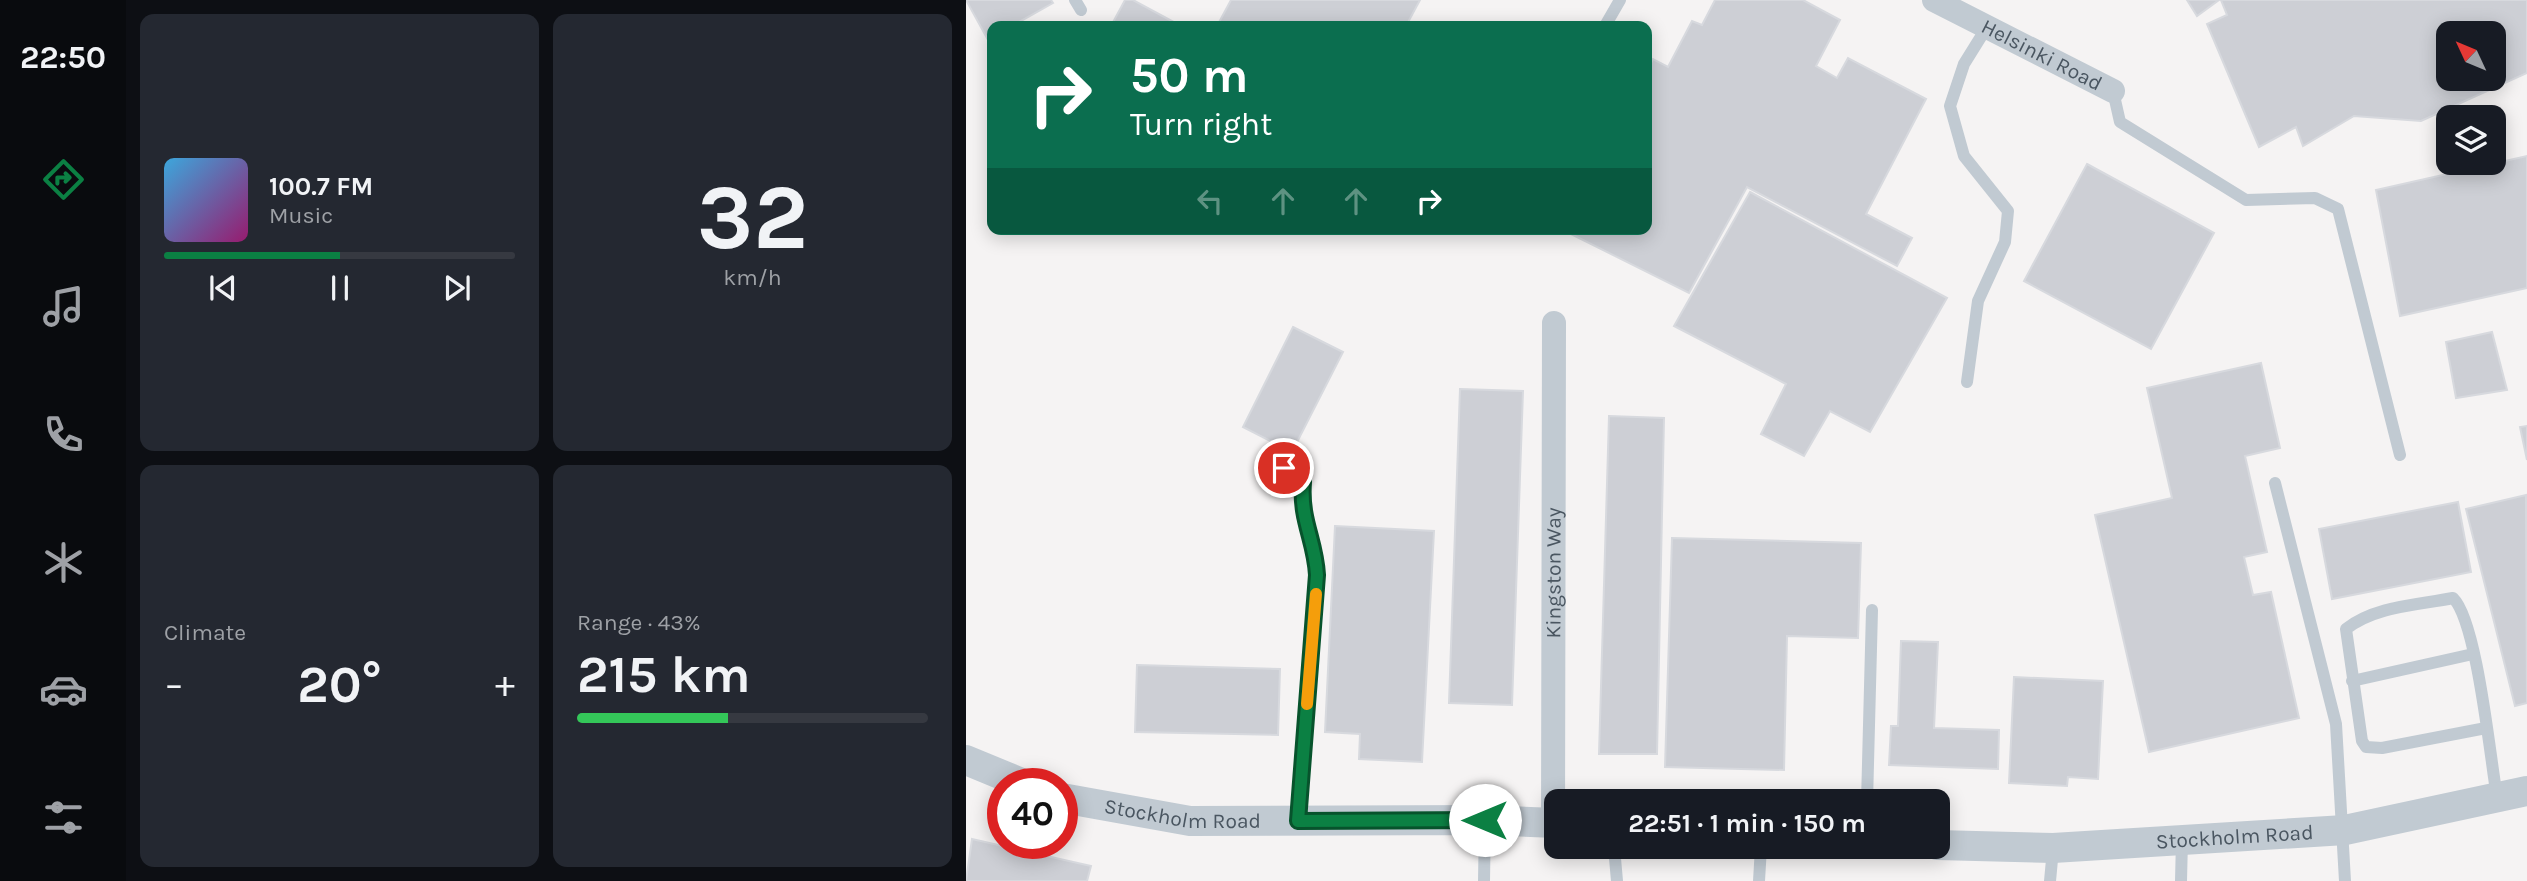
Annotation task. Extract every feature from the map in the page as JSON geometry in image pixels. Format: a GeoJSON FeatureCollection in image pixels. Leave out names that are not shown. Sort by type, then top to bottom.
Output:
{"type":"FeatureCollection","features":[{"type":"Feature","properties":{"kind":"street","name":"Helsinki Road"},"geometry":{"type":"LineString","coordinates":[[1934,0],[2113,91]]}},
{"type":"Feature","properties":{"kind":"street","name":"Kingston Way"},"geometry":{"type":"LineString","coordinates":[[1554,323],[1554,789]]}},
{"type":"Feature","properties":{"kind":"street"},"geometry":{"type":"LineString","coordinates":[[966,760],[987,769]]}},
{"type":"Feature","properties":{"kind":"street","name":"Stockholm Road"},"geometry":{"type":"LineString","coordinates":[[1950,845],[2053,848],[2345,830],[2527,791]]}},
{"type":"Feature","properties":{"kind":"street","name":"Stockholm Road"},"geometry":{"type":"LineString","coordinates":[[1078,801],[1190,821],[1485,820],[1544,823]]}},
{"type":"Feature","properties":{"kind":"lane"},"geometry":{"type":"LineString","coordinates":[[1608,21],[1619,0]]}},
{"type":"Feature","properties":{"kind":"lane"},"geometry":{"type":"LineString","coordinates":[[1967,382],[1978,301],[2005,242],[2008,211],[1964,156],[1950,106],[1964,64],[1987,27]]}},
{"type":"Feature","properties":{"kind":"lane"},"geometry":{"type":"LineString","coordinates":[[2113,91],[2120,122],[2246,200],[2315,198],[2338,209],[2400,455]]}},
{"type":"Feature","properties":{"kind":"lane"},"geometry":{"type":"LineString","coordinates":[[1267,466],[1284,468],[1303,482],[1302,516],[1316,556],[1317,575],[1298,821]]}},
{"type":"Feature","properties":{"kind":"lane"},"geometry":{"type":"LineString","coordinates":[[2275,483],[2336,724],[2345,830],[2345,881]]}},
{"type":"Feature","properties":{"kind":"lane"},"geometry":{"type":"LineString","coordinates":[[2486,728],[2382,748],[2366,747],[2362,741],[2346,629],[2355,622],[2380,612],[2453,598],[2462,606],[2473,654],[2486,728],[2497,797]]}},
{"type":"Feature","properties":{"kind":"lane"},"geometry":{"type":"LineString","coordinates":[[1867,789],[1872,610]]}},
{"type":"Feature","properties":{"kind":"lane"},"geometry":{"type":"LineString","coordinates":[[2352,681],[2473,654]]}},
{"type":"Feature","properties":{"kind":"lane"},"geometry":{"type":"LineString","coordinates":[[1485,820],[1485,881]]}},
{"type":"Feature","properties":{"kind":"lane"},"geometry":{"type":"LineString","coordinates":[[2181,881],[2182,840]]}},
{"type":"Feature","properties":{"kind":"lane"},"geometry":{"type":"LineString","coordinates":[[2050,881],[2053,848]]}},
{"type":"Feature","properties":{"kind":"lane"},"geometry":{"type":"LineString","coordinates":[[1615,859],[1617,881]]}},
{"type":"Feature","properties":{"kind":"lane"},"geometry":{"type":"LineString","coordinates":[[1759,881],[1760,859]]}},
{"type":"Feature","properties":{"kind":"building"},"geometry":{"type":"Polygon","coordinates":[[[966,0],[1051,0],[1053,3],[1021,21],[987,21],[987,38],[966,0]]]}},
{"type":"Feature","properties":{"kind":"building"},"geometry":{"type":"Polygon","coordinates":[[[1125,0],[1133,0],[1172,21],[1114,21],[1125,0]]]}},
{"type":"Feature","properties":{"kind":"building"},"geometry":{"type":"Polygon","coordinates":[[[1231,0],[1420,0],[1409,21],[1220,21],[1231,0]]]}},
{"type":"Feature","properties":{"kind":"building"},"geometry":{"type":"Polygon","coordinates":[[[1715,0],[1803,0],[1840,20],[1816,66],[1837,78],[1848,58],[1926,99],[1866,214],[1912,238],[1897,266],[1747,187],[1689,293],[1573,235],[1652,235],[1652,61],[1653,59],[1668,67],[1692,21],[1702,25],[1715,0]]]}},
{"type":"Feature","properties":{"kind":"building"},"geometry":{"type":"Polygon","coordinates":[[[2187,0],[2219,0],[2197,16],[2187,0]]]}},
{"type":"Feature","properties":{"kind":"building"},"geometry":{"type":"Polygon","coordinates":[[[2221,0],[2527,0],[2527,73],[2506,83],[2506,21],[2436,21],[2436,91],[2487,91],[2456,105],[2436,105],[2436,114],[2421,121],[2354,116],[2303,146],[2296,127],[2259,147],[2207,24],[2227,15],[2221,0]]]}},
{"type":"Feature","properties":{"kind":"building"},"geometry":{"type":"Polygon","coordinates":[[[2527,156],[2527,288],[2400,316],[2376,190],[2443,175],[2506,175],[2506,161],[2527,156]]]}},
{"type":"Feature","properties":{"kind":"building"},"geometry":{"type":"Polygon","coordinates":[[[2087,164],[2214,233],[2151,349],[2024,281],[2087,164]]]}},
{"type":"Feature","properties":{"kind":"building"},"geometry":{"type":"Polygon","coordinates":[[[1750,192],[1947,298],[1870,432],[1830,411],[1804,456],[1761,434],[1786,384],[1674,326],[1750,192]]]}},
{"type":"Feature","properties":{"kind":"building"},"geometry":{"type":"Polygon","coordinates":[[[1293,327],[1343,352],[1292,452],[1243,427],[1293,327]]]}},
{"type":"Feature","properties":{"kind":"building"},"geometry":{"type":"Polygon","coordinates":[[[2492,332],[2507,390],[2456,398],[2446,342],[2492,332]]]}},
{"type":"Feature","properties":{"kind":"building"},"geometry":{"type":"Polygon","coordinates":[[[2261,363],[2280,448],[2245,456],[2267,552],[2244,557],[2253,595],[2271,592],[2299,718],[2149,752],[2095,515],[2172,498],[2147,388],[2261,363]]]}},
{"type":"Feature","properties":{"kind":"building"},"geometry":{"type":"Polygon","coordinates":[[[1460,389],[1523,391],[1512,705],[1449,703],[1460,389]]]}},
{"type":"Feature","properties":{"kind":"building"},"geometry":{"type":"Polygon","coordinates":[[[1609,416],[1664,418],[1657,754],[1599,754],[1609,416]]]}},
{"type":"Feature","properties":{"kind":"building"},"geometry":{"type":"Polygon","coordinates":[[[2527,426],[2527,460],[2520,427],[2527,426]]]}},
{"type":"Feature","properties":{"kind":"building"},"geometry":{"type":"Polygon","coordinates":[[[2526,495],[2527,703],[2515,706],[2466,509],[2526,495]]]}},
{"type":"Feature","properties":{"kind":"building"},"geometry":{"type":"Polygon","coordinates":[[[2458,502],[2471,572],[2332,599],[2319,529],[2458,502]]]}},
{"type":"Feature","properties":{"kind":"building"},"geometry":{"type":"Polygon","coordinates":[[[1335,526],[1434,531],[1422,762],[1359,759],[1360,734],[1325,732],[1335,526]]]}},
{"type":"Feature","properties":{"kind":"building"},"geometry":{"type":"Polygon","coordinates":[[[1672,538],[1861,543],[1858,638],[1787,636],[1784,770],[1665,767],[1672,538]]]}},
{"type":"Feature","properties":{"kind":"building"},"geometry":{"type":"Polygon","coordinates":[[[1901,641],[1938,642],[1934,728],[1999,730],[1998,769],[1889,765],[1891,726],[1898,726],[1901,641]]]}},
{"type":"Feature","properties":{"kind":"building"},"geometry":{"type":"Polygon","coordinates":[[[1137,665],[1280,669],[1278,735],[1135,732],[1137,665]]]}},
{"type":"Feature","properties":{"kind":"building"},"geometry":{"type":"Polygon","coordinates":[[[2014,677],[2103,681],[2098,779],[2068,777],[2067,786],[2009,783],[2014,677]]]}},
{"type":"Feature","properties":{"kind":"building"},"geometry":{"type":"Polygon","coordinates":[[[972,839],[987,842],[987,859],[1060,859],[1091,866],[1087,881],[966,881],[972,839]]]}},
{"type":"Feature","properties":{"kind":"slow traffic"},"geometry":{"type":"LineString","coordinates":[[1307,704],[1316,594]]}},
{"type":"Feature","properties":{"kind":"route"},"geometry":{"type":"LineString","coordinates":[[1284,468],[1303,482],[1302,516],[1316,556],[1317,575],[1298,821],[1485,820]]}}]}
